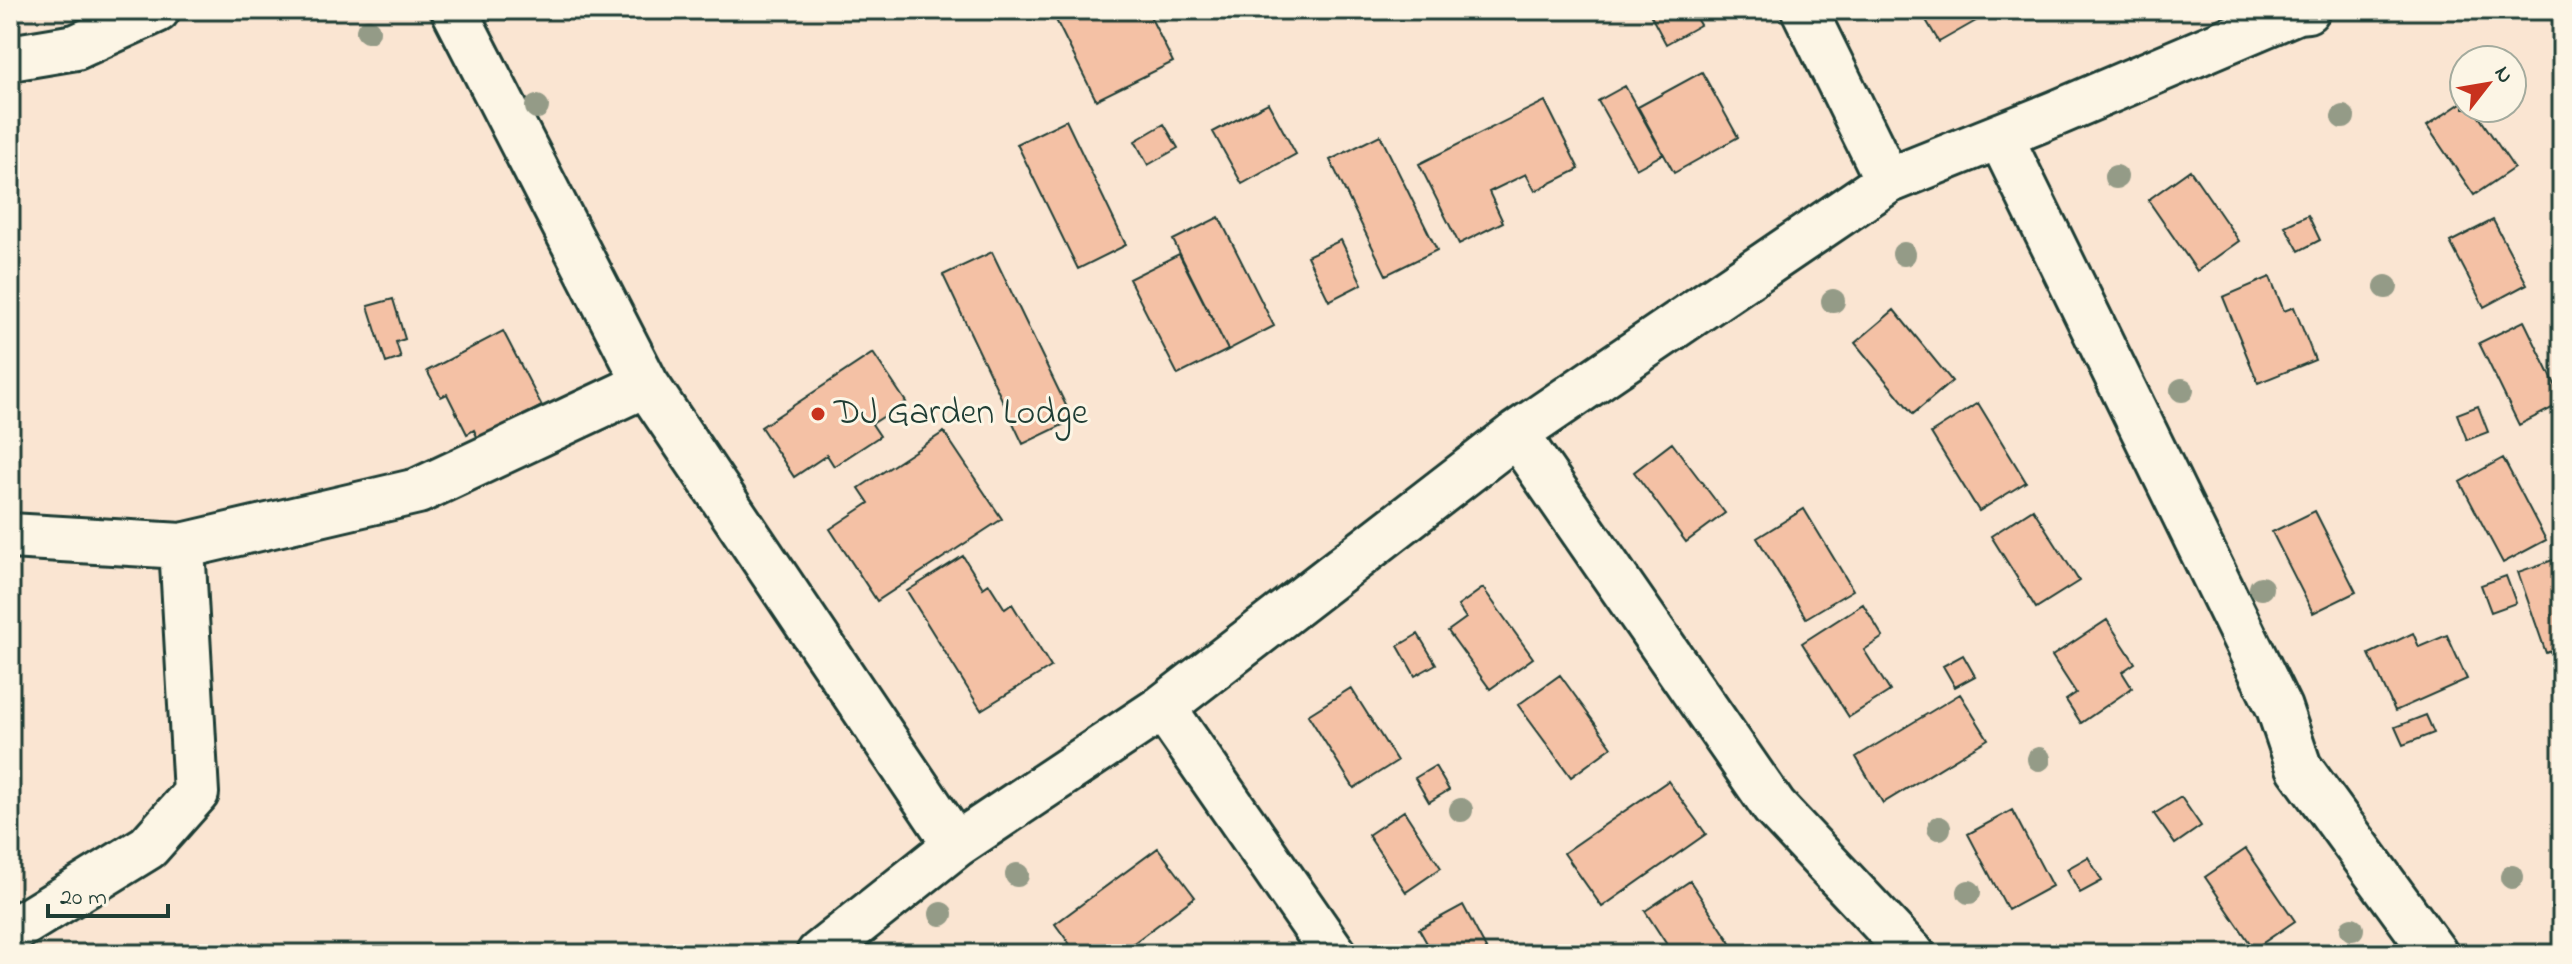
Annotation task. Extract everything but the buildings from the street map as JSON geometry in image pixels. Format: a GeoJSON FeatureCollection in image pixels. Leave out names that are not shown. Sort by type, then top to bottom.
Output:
{"type":"FeatureCollection","features":[{"type":"Feature","properties":{"kind":"street"},"geometry":{"type":"LineString","coordinates":[[10,58],[76,47],[157,10]]}},
{"type":"Feature","properties":{"kind":"street"},"geometry":{"type":"LineString","coordinates":[[454,10],[646,384],[956,845]]}},
{"type":"Feature","properties":{"kind":"street"},"geometry":{"type":"LineString","coordinates":[[1804,10],[1888,181]]}},
{"type":"Feature","properties":{"kind":"street"},"geometry":{"type":"LineString","coordinates":[[819,954],[956,845],[1163,707],[1516,434],[1888,181],[2300,10]]}},
{"type":"Feature","properties":{"kind":"street"},"geometry":{"type":"LineString","coordinates":[[2000,136],[2279,708],[2299,767],[2435,954]]}},
{"type":"Feature","properties":{"kind":"street"},"geometry":{"type":"LineString","coordinates":[[10,536],[182,546],[418,491],[646,384]]}},
{"type":"Feature","properties":{"kind":"street"},"geometry":{"type":"LineString","coordinates":[[1516,434],[1774,807],[1912,954]]}},
{"type":"Feature","properties":{"kind":"street"},"geometry":{"type":"LineString","coordinates":[[10,932],[148,847],[196,793],[182,546]]}},
{"type":"Feature","properties":{"kind":"street"},"geometry":{"type":"LineString","coordinates":[[1163,707],[1334,954]]}},
{"type":"Feature","properties":{"kind":"place","name":"DJ Garden Lodge"},"geometry":{"type":"Point","coordinates":[818,414]}}]}
